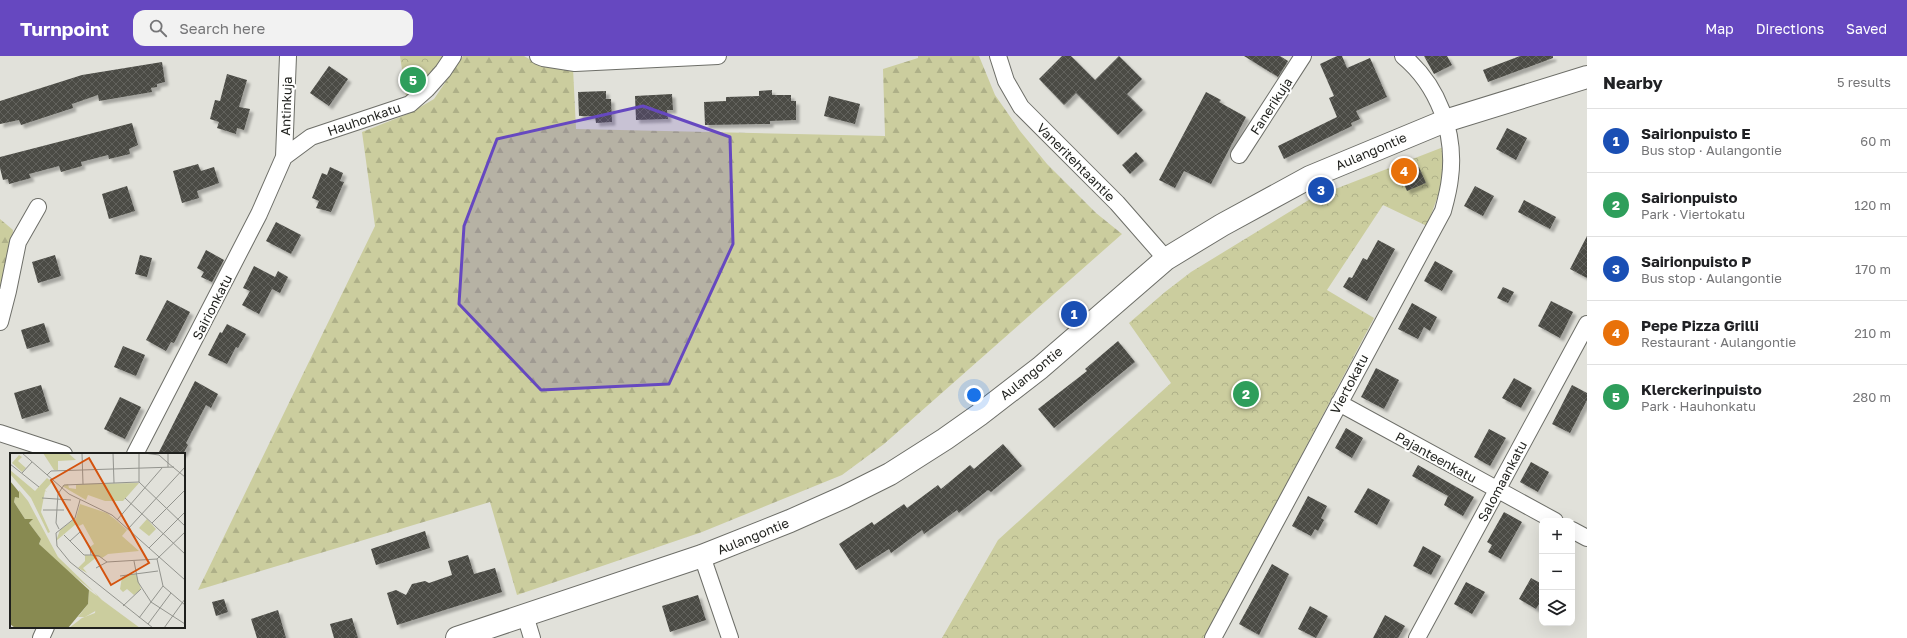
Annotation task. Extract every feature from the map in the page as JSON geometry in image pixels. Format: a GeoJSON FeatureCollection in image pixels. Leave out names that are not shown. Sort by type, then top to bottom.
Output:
{"type":"FeatureCollection","features":[{"type":"Feature","properties":{"kind":"main road","name":"Aulangontie"},"geometry":{"type":"LineString","coordinates":[[457,638],[702,556],[790,521],[844,497],[890,474],[945,439],[1040,368],[1166,259],[1222,225],[1310,177],[1445,121],[1587,77]]}},
{"type":"Feature","properties":{"kind":"street","name":"Antinkuja"},"geometry":{"type":"LineString","coordinates":[[284,157],[288,56]]}},
{"type":"Feature","properties":{"kind":"street","name":"Hauhonkatu"},"geometry":{"type":"LineString","coordinates":[[284,157],[311,137],[410,104],[427,89],[443,71],[453,56]]}},
{"type":"Feature","properties":{"kind":"street"},"geometry":{"type":"LineString","coordinates":[[538,56],[575,63],[718,56]]}},
{"type":"Feature","properties":{"kind":"street","name":"Vaneritehtaantie"},"geometry":{"type":"LineString","coordinates":[[998,56],[1006,81],[1021,107],[1117,204],[1166,259]]}},
{"type":"Feature","properties":{"kind":"street","name":"Fanerikuja"},"geometry":{"type":"LineString","coordinates":[[1239,155],[1303,56]]}},
{"type":"Feature","properties":{"kind":"street","name":"Viertokatu"},"geometry":{"type":"LineString","coordinates":[[1213,638],[1444,211],[1450,177],[1450,140],[1445,121],[1439,103],[1430,87],[1410,62],[1403,56]]}},
{"type":"Feature","properties":{"kind":"street","name":"Sairionkatu"},"geometry":{"type":"LineString","coordinates":[[135,453],[259,214],[284,157]]}},
{"type":"Feature","properties":{"kind":"street"},"geometry":{"type":"LineString","coordinates":[[0,322],[18,242],[38,207]]}},
{"type":"Feature","properties":{"kind":"street","name":"Salomaankatu"},"geometry":{"type":"LineString","coordinates":[[1417,638],[1587,324]]}},
{"type":"Feature","properties":{"kind":"street","name":"Pajanteenkatu"},"geometry":{"type":"LineString","coordinates":[[1339,403],[1549,518]]}},
{"type":"Feature","properties":{"kind":"street"},"geometry":{"type":"LineString","coordinates":[[0,433],[61,453]]}},
{"type":"Feature","properties":{"kind":"street"},"geometry":{"type":"LineString","coordinates":[[1575,532],[1587,538]]}},
{"type":"Feature","properties":{"kind":"street"},"geometry":{"type":"LineString","coordinates":[[702,556],[730,638]]}},
{"type":"Feature","properties":{"kind":"street"},"geometry":{"type":"LineString","coordinates":[[525,615],[532,638]]}},
{"type":"Feature","properties":{"kind":"street"},"geometry":{"type":"LineString","coordinates":[[41,638],[46,628]]}},
{"type":"Feature","properties":{"kind":"highlighted area"},"geometry":{"type":"Polygon","coordinates":[[[643,106],[730,137],[733,244],[669,384],[541,390],[459,304],[464,226],[497,139],[643,106]]]}},
{"type":"Feature","properties":{"kind":"green space"},"geometry":{"type":"Polygon","coordinates":[[[400,56],[444,56],[439,64],[406,96],[400,56]]]}},
{"type":"Feature","properties":{"kind":"green space"},"geometry":{"type":"Polygon","coordinates":[[[463,56],[524,56],[536,63],[573,68],[576,129],[885,136],[883,69],[918,58],[918,56],[979,56],[995,95],[1020,131],[1047,164],[1096,213],[1122,234],[884,444],[842,475],[702,532],[517,595],[490,502],[198,590],[375,226],[362,132],[410,113],[434,99],[463,56]]]}},
{"type":"Feature","properties":{"kind":"green space"},"geometry":{"type":"Polygon","coordinates":[[[1446,146],[1444,179],[1427,226],[1383,205],[1327,290],[1374,318],[1205,638],[942,638],[998,540],[1171,383],[1129,323],[1191,272],[1312,198],[1446,146]]]}},
{"type":"Feature","properties":{"kind":"green space"},"geometry":{"type":"Polygon","coordinates":[[[0,219],[13,230],[11,251],[0,293],[0,219]]]}},
{"type":"Feature","properties":{"kind":"building"},"geometry":{"type":"Polygon","coordinates":[[[1062,56],[1071,56],[1095,80],[1119,56],[1142,79],[1127,94],[1143,110],[1118,135],[1076,93],[1064,105],[1039,79],[1062,56]]]}},
{"type":"Feature","properties":{"kind":"building"},"geometry":{"type":"Polygon","coordinates":[[[1244,56],[1280,56],[1288,61],[1278,77],[1244,56]]]}},
{"type":"Feature","properties":{"kind":"building"},"geometry":{"type":"Polygon","coordinates":[[[1337,56],[1342,56],[1347,68],[1370,58],[1387,97],[1356,111],[1360,119],[1351,123],[1352,126],[1284,159],[1278,146],[1337,117],[1329,98],[1334,96],[1320,64],[1337,56]]]}},
{"type":"Feature","properties":{"kind":"building"},"geometry":{"type":"Polygon","coordinates":[[[1424,56],[1447,56],[1452,65],[1434,74],[1424,56]]]}},
{"type":"Feature","properties":{"kind":"building"},"geometry":{"type":"Polygon","coordinates":[[[1520,56],[1553,56],[1553,58],[1488,82],[1483,70],[1520,56]]]}},
{"type":"Feature","properties":{"kind":"building"},"geometry":{"type":"Polygon","coordinates":[[[162,62],[165,82],[157,84],[157,87],[151,88],[152,92],[99,101],[98,95],[72,104],[73,108],[21,125],[19,120],[0,124],[0,101],[82,75],[162,62]]]}},
{"type":"Feature","properties":{"kind":"building"},"geometry":{"type":"Polygon","coordinates":[[[329,66],[348,79],[329,106],[310,93],[329,66]]]}},
{"type":"Feature","properties":{"kind":"building"},"geometry":{"type":"Polygon","coordinates":[[[227,74],[247,80],[239,107],[250,109],[244,130],[237,128],[236,134],[217,128],[219,122],[210,119],[215,100],[220,101],[227,74]]]}},
{"type":"Feature","properties":{"kind":"building"},"geometry":{"type":"Polygon","coordinates":[[[772,90],[772,95],[791,95],[791,101],[796,101],[796,120],[770,121],[770,124],[705,125],[704,102],[726,101],[726,97],[759,96],[759,91],[772,90]]]}},
{"type":"Feature","properties":{"kind":"building"},"geometry":{"type":"Polygon","coordinates":[[[606,91],[606,99],[611,99],[612,122],[596,123],[595,116],[579,116],[578,92],[606,91]]]}},
{"type":"Feature","properties":{"kind":"building"},"geometry":{"type":"Polygon","coordinates":[[[1206,92],[1221,100],[1219,102],[1246,117],[1211,184],[1184,171],[1175,188],[1159,180],[1206,92]]]}},
{"type":"Feature","properties":{"kind":"building"},"geometry":{"type":"Polygon","coordinates":[[[672,94],[673,110],[667,110],[668,119],[636,120],[635,96],[672,94]]]}},
{"type":"Feature","properties":{"kind":"building"},"geometry":{"type":"Polygon","coordinates":[[[829,96],[860,104],[855,124],[824,116],[829,96]]]}},
{"type":"Feature","properties":{"kind":"building"},"geometry":{"type":"Polygon","coordinates":[[[132,123],[138,145],[129,149],[130,154],[109,159],[108,155],[81,162],[82,166],[61,172],[59,166],[29,174],[31,178],[9,184],[8,179],[3,180],[0,168],[0,157],[132,123]]]}},
{"type":"Feature","properties":{"kind":"building"},"geometry":{"type":"Polygon","coordinates":[[[1507,128],[1527,138],[1516,160],[1496,149],[1507,128]]]}},
{"type":"Feature","properties":{"kind":"building"},"geometry":{"type":"Polygon","coordinates":[[[1136,152],[1144,161],[1130,174],[1122,165],[1136,152]]]}},
{"type":"Feature","properties":{"kind":"building"},"geometry":{"type":"Polygon","coordinates":[[[198,164],[201,171],[214,167],[219,183],[197,191],[199,198],[182,203],[173,171],[198,164]]]}},
{"type":"Feature","properties":{"kind":"building"},"geometry":{"type":"Polygon","coordinates":[[[330,167],[343,173],[340,181],[344,182],[331,212],[316,208],[319,201],[312,198],[322,173],[327,175],[330,167]]]}},
{"type":"Feature","properties":{"kind":"building"},"geometry":{"type":"Polygon","coordinates":[[[1419,167],[1426,183],[1407,191],[1400,175],[1419,167]]]}},
{"type":"Feature","properties":{"kind":"building"},"geometry":{"type":"Polygon","coordinates":[[[127,186],[135,211],[109,219],[102,194],[127,186]]]}},
{"type":"Feature","properties":{"kind":"building"},"geometry":{"type":"Polygon","coordinates":[[[1475,186],[1494,196],[1483,216],[1464,206],[1475,186]]]}},
{"type":"Feature","properties":{"kind":"building"},"geometry":{"type":"Polygon","coordinates":[[[1524,200],[1556,217],[1550,229],[1518,212],[1524,200]]]}},
{"type":"Feature","properties":{"kind":"building"},"geometry":{"type":"Polygon","coordinates":[[[276,222],[301,235],[291,254],[266,241],[276,222]]]}},
{"type":"Feature","properties":{"kind":"building"},"geometry":{"type":"Polygon","coordinates":[[[1587,236],[1587,278],[1570,269],[1587,236]]]}},
{"type":"Feature","properties":{"kind":"building"},"geometry":{"type":"Polygon","coordinates":[[[1378,240],[1395,249],[1367,301],[1343,287],[1349,277],[1352,278],[1363,258],[1367,260],[1378,240]]]}},
{"type":"Feature","properties":{"kind":"building"},"geometry":{"type":"Polygon","coordinates":[[[206,250],[224,260],[212,282],[201,277],[204,272],[197,268],[206,250]]]}},
{"type":"Feature","properties":{"kind":"building"},"geometry":{"type":"Polygon","coordinates":[[[55,255],[61,276],[38,283],[32,262],[55,255]]]}},
{"type":"Feature","properties":{"kind":"building"},"geometry":{"type":"Polygon","coordinates":[[[140,255],[152,258],[147,277],[135,274],[140,255]]]}},
{"type":"Feature","properties":{"kind":"building"},"geometry":{"type":"Polygon","coordinates":[[[1435,261],[1453,271],[1442,291],[1424,281],[1435,261]]]}},
{"type":"Feature","properties":{"kind":"building"},"geometry":{"type":"Polygon","coordinates":[[[254,266],[275,277],[278,271],[288,277],[280,293],[272,289],[259,314],[242,305],[250,291],[243,288],[254,266]]]}},
{"type":"Feature","properties":{"kind":"building"},"geometry":{"type":"Polygon","coordinates":[[[1503,287],[1514,292],[1508,303],[1497,298],[1503,287]]]}},
{"type":"Feature","properties":{"kind":"building"},"geometry":{"type":"Polygon","coordinates":[[[167,300],[190,312],[174,343],[171,342],[166,351],[146,340],[167,300]]]}},
{"type":"Feature","properties":{"kind":"building"},"geometry":{"type":"Polygon","coordinates":[[[1551,301],[1573,312],[1560,338],[1538,326],[1551,301]]]}},
{"type":"Feature","properties":{"kind":"building"},"geometry":{"type":"Polygon","coordinates":[[[1412,303],[1437,317],[1430,331],[1424,327],[1418,339],[1398,329],[1412,303]]]}},
{"type":"Feature","properties":{"kind":"building"},"geometry":{"type":"Polygon","coordinates":[[[44,323],[50,342],[27,349],[21,330],[44,323]]]}},
{"type":"Feature","properties":{"kind":"building"},"geometry":{"type":"Polygon","coordinates":[[[227,324],[246,334],[238,348],[236,347],[227,364],[208,355],[220,332],[222,333],[227,324]]]}},
{"type":"Feature","properties":{"kind":"building"},"geometry":{"type":"Polygon","coordinates":[[[1118,341],[1135,362],[1054,428],[1038,409],[1087,371],[1085,369],[1118,341]]]}},
{"type":"Feature","properties":{"kind":"building"},"geometry":{"type":"Polygon","coordinates":[[[123,346],[145,355],[136,376],[114,367],[123,346]]]}},
{"type":"Feature","properties":{"kind":"building"},"geometry":{"type":"Polygon","coordinates":[[[1376,368],[1399,380],[1384,409],[1361,397],[1376,368]]]}},
{"type":"Feature","properties":{"kind":"building"},"geometry":{"type":"Polygon","coordinates":[[[1514,378],[1532,388],[1521,408],[1502,398],[1514,378]]]}},
{"type":"Feature","properties":{"kind":"building"},"geometry":{"type":"Polygon","coordinates":[[[195,381],[218,394],[211,408],[206,405],[186,443],[188,445],[184,453],[159,453],[195,381]]]}},
{"type":"Feature","properties":{"kind":"building"},"geometry":{"type":"Polygon","coordinates":[[[41,385],[49,411],[22,419],[14,393],[41,385]]]}},
{"type":"Feature","properties":{"kind":"building"},"geometry":{"type":"Polygon","coordinates":[[[1572,385],[1587,393],[1587,400],[1570,433],[1552,424],[1572,385]]]}},
{"type":"Feature","properties":{"kind":"building"},"geometry":{"type":"Polygon","coordinates":[[[120,397],[141,407],[125,439],[104,429],[120,397]]]}},
{"type":"Feature","properties":{"kind":"building"},"geometry":{"type":"Polygon","coordinates":[[[1346,428],[1363,438],[1352,458],[1335,448],[1346,428]]]}},
{"type":"Feature","properties":{"kind":"building"},"geometry":{"type":"Polygon","coordinates":[[[1489,429],[1506,438],[1490,466],[1474,457],[1489,429]]]}},
{"type":"Feature","properties":{"kind":"building"},"geometry":{"type":"Polygon","coordinates":[[[1003,444],[1022,466],[991,492],[988,490],[959,513],[957,510],[924,534],[922,530],[891,553],[889,549],[856,570],[839,544],[872,522],[874,525],[904,504],[907,508],[938,485],[941,489],[970,465],[974,469],[1003,444]]]}},
{"type":"Feature","properties":{"kind":"building"},"geometry":{"type":"Polygon","coordinates":[[[1531,462],[1549,472],[1538,492],[1520,482],[1531,462]]]}},
{"type":"Feature","properties":{"kind":"building"},"geometry":{"type":"Polygon","coordinates":[[[1418,465],[1474,497],[1463,516],[1444,505],[1448,496],[1412,476],[1418,465]]]}},
{"type":"Feature","properties":{"kind":"building"},"geometry":{"type":"Polygon","coordinates":[[[1368,488],[1390,500],[1377,525],[1354,512],[1368,488]]]}},
{"type":"Feature","properties":{"kind":"building"},"geometry":{"type":"Polygon","coordinates":[[[1308,496],[1327,506],[1321,518],[1324,520],[1318,531],[1315,529],[1311,536],[1292,526],[1308,496]]]}},
{"type":"Feature","properties":{"kind":"building"},"geometry":{"type":"Polygon","coordinates":[[[1504,512],[1522,522],[1501,559],[1488,552],[1492,545],[1487,542],[1504,512]]]}},
{"type":"Feature","properties":{"kind":"building"},"geometry":{"type":"Polygon","coordinates":[[[425,531],[430,548],[376,565],[371,549],[425,531]]]}},
{"type":"Feature","properties":{"kind":"building"},"geometry":{"type":"Polygon","coordinates":[[[1423,546],[1441,556],[1431,575],[1413,566],[1423,546]]]}},
{"type":"Feature","properties":{"kind":"building"},"geometry":{"type":"Polygon","coordinates":[[[468,555],[474,574],[495,568],[502,592],[397,625],[387,593],[396,590],[406,595],[412,584],[425,581],[429,583],[452,575],[448,561],[468,555]]]}},
{"type":"Feature","properties":{"kind":"building"},"geometry":{"type":"Polygon","coordinates":[[[1272,564],[1289,574],[1259,635],[1239,624],[1272,564]]]}},
{"type":"Feature","properties":{"kind":"building"},"geometry":{"type":"Polygon","coordinates":[[[1531,578],[1539,582],[1539,604],[1536,609],[1519,599],[1531,578]]]}},
{"type":"Feature","properties":{"kind":"building"},"geometry":{"type":"Polygon","coordinates":[[[1466,582],[1485,592],[1472,614],[1454,604],[1466,582]]]}},
{"type":"Feature","properties":{"kind":"building"},"geometry":{"type":"Polygon","coordinates":[[[698,595],[706,620],[670,632],[662,606],[698,595]]]}},
{"type":"Feature","properties":{"kind":"building"},"geometry":{"type":"Polygon","coordinates":[[[224,599],[228,612],[216,616],[212,602],[224,599]]]}},
{"type":"Feature","properties":{"kind":"building"},"geometry":{"type":"Polygon","coordinates":[[[1310,606],[1328,616],[1316,638],[1298,629],[1310,606]]]}},
{"type":"Feature","properties":{"kind":"building"},"geometry":{"type":"Polygon","coordinates":[[[278,610],[286,638],[257,638],[251,619],[278,610]]]}},
{"type":"Feature","properties":{"kind":"building"},"geometry":{"type":"Polygon","coordinates":[[[1385,615],[1405,626],[1398,638],[1373,638],[1385,615]]]}},
{"type":"Feature","properties":{"kind":"building"},"geometry":{"type":"Polygon","coordinates":[[[352,618],[358,638],[334,638],[330,624],[352,618]]]}},
{"type":"Feature","properties":{"kind":"place","name":"Klerckerinpuisto"},"geometry":{"type":"Point","coordinates":[413,80]}},
{"type":"Feature","properties":{"kind":"place","name":"Pepe Pizza Grilli"},"geometry":{"type":"Point","coordinates":[1404,171]}},
{"type":"Feature","properties":{"kind":"place","name":"Sairionpuisto P"},"geometry":{"type":"Point","coordinates":[1321,190]}},
{"type":"Feature","properties":{"kind":"place","name":"Sairionpuisto E"},"geometry":{"type":"Point","coordinates":[1074,314]}},
{"type":"Feature","properties":{"kind":"place","name":"Sairionpuisto"},"geometry":{"type":"Point","coordinates":[1246,394]}}]}
